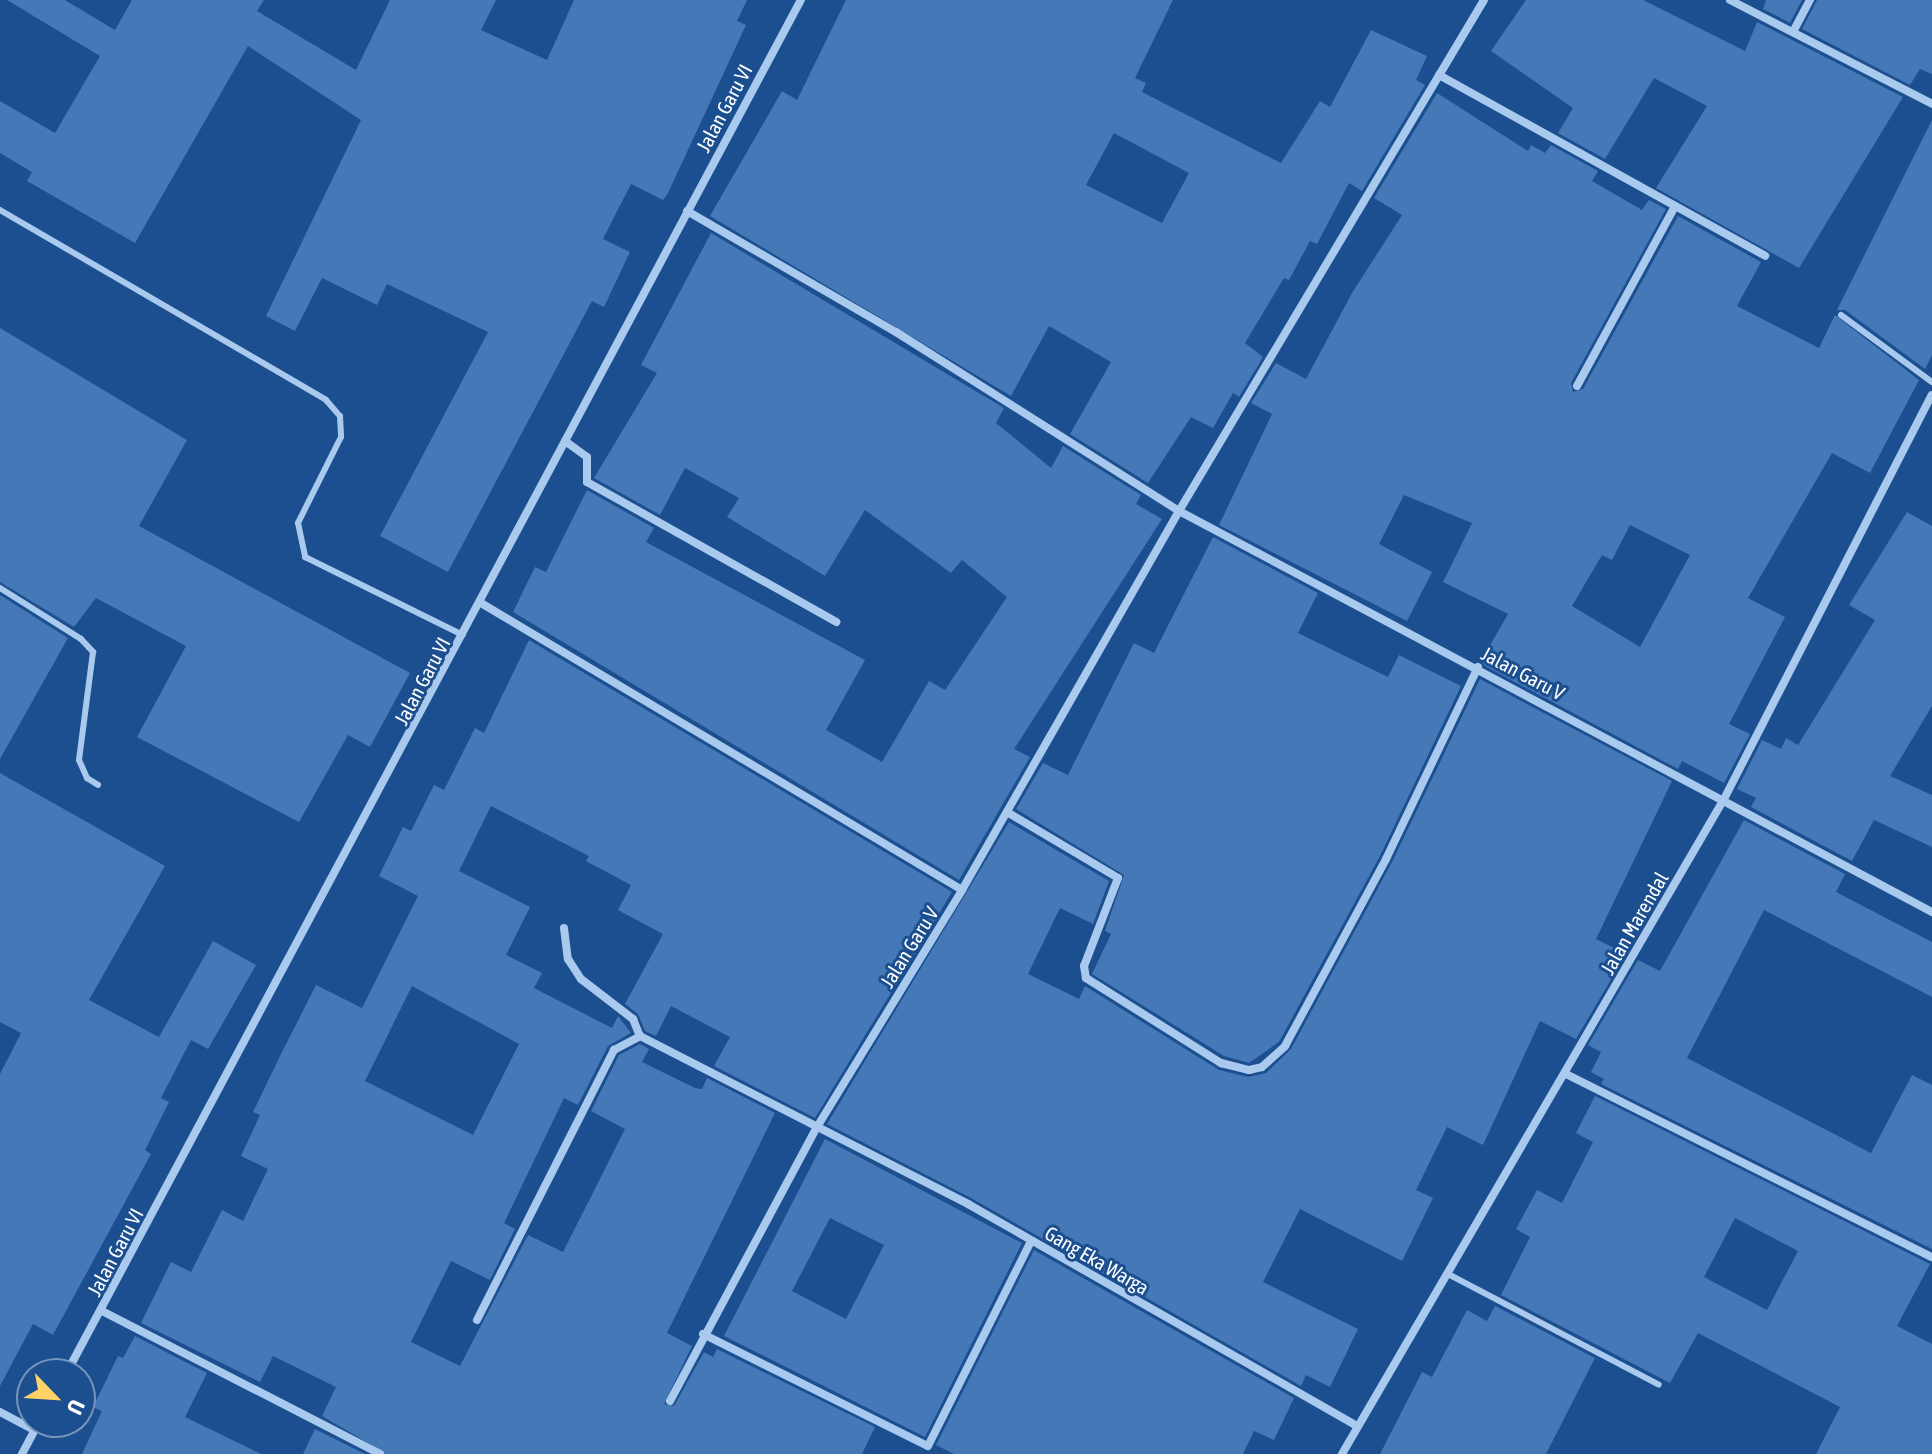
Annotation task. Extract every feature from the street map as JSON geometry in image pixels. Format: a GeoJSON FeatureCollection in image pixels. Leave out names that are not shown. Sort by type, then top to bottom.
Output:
{"type":"FeatureCollection","features":[{"type":"Feature","properties":{"kind":"street","name":"Jalan Garu VI"},"geometry":{"type":"LineString","coordinates":[[75,1358],[801,0]]}},
{"type":"Feature","properties":{"kind":"street","name":"Jalan Garu V"},"geometry":{"type":"LineString","coordinates":[[670,1401],[703,1334],[817,1127],[962,890],[1179,511],[1484,0]]}},
{"type":"Feature","properties":{"kind":"street"},"geometry":{"type":"LineString","coordinates":[[1730,0],[1794,30],[1932,104]]}},
{"type":"Feature","properties":{"kind":"street"},"geometry":{"type":"LineString","coordinates":[[1794,30],[1810,0]]}},
{"type":"Feature","properties":{"kind":"street"},"geometry":{"type":"LineString","coordinates":[[1439,75],[1765,256]]}},
{"type":"Feature","properties":{"kind":"street"},"geometry":{"type":"LineString","coordinates":[[1577,386],[1675,206]]}},
{"type":"Feature","properties":{"kind":"street"},"geometry":{"type":"LineString","coordinates":[[687,211],[896,332],[1179,511]]}},
{"type":"Feature","properties":{"kind":"street","name":"Jalan Marendal"},"geometry":{"type":"LineString","coordinates":[[1342,1454],[1724,799],[1932,395]]}},
{"type":"Feature","properties":{"kind":"street"},"geometry":{"type":"LineString","coordinates":[[565,441],[587,457],[587,482],[836,622]]}},
{"type":"Feature","properties":{"kind":"street","name":"Jalan Garu V"},"geometry":{"type":"LineString","coordinates":[[1179,511],[1478,667],[1932,912]]}},
{"type":"Feature","properties":{"kind":"street"},"geometry":{"type":"LineString","coordinates":[[481,603],[962,890]]}},
{"type":"Feature","properties":{"kind":"street"},"geometry":{"type":"LineString","coordinates":[[1007,812],[1118,878],[1082,970],[1086,978],[1221,1063],[1249,1070],[1262,1067],[1291,1034],[1386,859],[1478,667]]}},
{"type":"Feature","properties":{"kind":"street"},"geometry":{"type":"LineString","coordinates":[[477,1320],[614,1050],[640,1036],[633,1019],[581,979],[568,959],[564,928]]}},
{"type":"Feature","properties":{"kind":"street","name":"Gang Eka Warga"},"geometry":{"type":"LineString","coordinates":[[640,1036],[1031,1241],[1357,1426]]}},
{"type":"Feature","properties":{"kind":"street"},"geometry":{"type":"LineString","coordinates":[[1566,1074],[1932,1257]]}},
{"type":"Feature","properties":{"kind":"street"},"geometry":{"type":"LineString","coordinates":[[703,1334],[926,1450],[1031,1241]]}},
{"type":"Feature","properties":{"kind":"street"},"geometry":{"type":"LineString","coordinates":[[102,1311],[380,1454]]}},
{"type":"Feature","properties":{"kind":"lane"},"geometry":{"type":"LineString","coordinates":[[0,210],[326,400],[340,416],[341,437],[298,523],[305,557],[464,635]]}},
{"type":"Feature","properties":{"kind":"lane"},"geometry":{"type":"LineString","coordinates":[[1841,315],[1932,382]]}},
{"type":"Feature","properties":{"kind":"lane"},"geometry":{"type":"LineString","coordinates":[[0,588],[81,639],[93,652],[79,760],[87,778],[98,785]]}},
{"type":"Feature","properties":{"kind":"lane"},"geometry":{"type":"LineString","coordinates":[[1448,1274],[1659,1385]]}},
{"type":"Feature","properties":{"kind":"building"},"geometry":{"type":"Polygon","coordinates":[[[7,0],[65,0],[115,30],[132,0],[264,0],[257,11],[356,70],[390,0],[496,0],[481,30],[547,60],[574,0],[747,0],[737,21],[746,25],[668,193],[663,200],[631,184],[603,239],[630,252],[604,307],[592,301],[448,572],[380,536],[488,332],[387,284],[377,305],[322,278],[295,331],[266,316],[361,120],[248,46],[135,243],[27,181],[32,172],[0,153],[0,101],[55,133],[100,56],[7,0]]]}},
{"type":"Feature","properties":{"kind":"building"},"geometry":{"type":"Polygon","coordinates":[[[846,0],[1173,0],[1135,78],[1146,83],[1142,92],[1281,163],[1320,101],[1330,107],[1371,30],[1427,56],[1416,80],[1425,85],[1362,191],[1349,183],[1317,244],[1310,241],[1289,280],[1284,278],[1245,343],[1263,357],[1239,397],[1233,393],[1213,428],[1191,417],[1148,483],[1070,434],[1111,362],[1049,326],[1011,396],[710,216],[782,91],[797,100],[846,0]],[[1114,133],[1086,185],[1162,223],[1189,173],[1114,133]]]}},
{"type":"Feature","properties":{"kind":"building"},"geometry":{"type":"Polygon","coordinates":[[[1526,0],[1643,0],[1745,51],[1757,22],[1903,97],[1799,268],[1656,188],[1707,106],[1654,78],[1605,159],[1558,133],[1573,108],[1491,51],[1526,0]]]}},
{"type":"Feature","properties":{"kind":"building"},"geometry":{"type":"Polygon","coordinates":[[[1766,0],[1802,0],[1790,23],[1763,9],[1766,0]]]}},
{"type":"Feature","properties":{"kind":"building"},"geometry":{"type":"Polygon","coordinates":[[[1817,0],[1932,0],[1932,74],[1920,69],[1910,85],[1802,29],[1817,0]]]}},
{"type":"Feature","properties":{"kind":"building"},"geometry":{"type":"Polygon","coordinates":[[[1437,93],[1528,151],[1531,145],[1545,153],[1551,145],[1598,171],[1592,181],[1642,210],[1649,200],[1666,209],[1571,383],[1573,392],[1583,389],[1678,216],[1761,262],[1737,306],[1819,348],[1835,315],[1919,380],[1870,473],[1832,453],[1748,598],[1785,617],[1729,724],[1750,734],[1724,783],[1682,761],[1678,769],[1485,666],[1481,661],[1508,614],[1443,582],[1472,523],[1404,495],[1379,544],[1432,572],[1407,621],[1219,525],[1272,414],[1251,403],[1276,363],[1306,379],[1352,293],[1402,215],[1374,198],[1437,93]],[[1630,525],[1612,560],[1602,555],[1572,606],[1640,647],[1690,555],[1630,525]]]}},
{"type":"Feature","properties":{"kind":"building"},"geometry":{"type":"Polygon","coordinates":[[[1932,120],[1932,355],[1925,369],[1845,310],[1837,310],[1932,120]]]}},
{"type":"Feature","properties":{"kind":"building"},"geometry":{"type":"Polygon","coordinates":[[[711,233],[1004,408],[996,423],[1051,468],[1063,446],[1141,495],[1136,504],[1162,519],[1014,749],[1030,757],[959,880],[513,612],[535,567],[546,572],[587,490],[654,528],[646,542],[865,660],[826,730],[882,762],[929,681],[945,690],[1007,597],[962,560],[951,573],[865,510],[825,576],[727,517],[739,498],[685,468],[660,515],[594,478],[657,373],[641,365],[711,233]]]}},
{"type":"Feature","properties":{"kind":"building"},"geometry":{"type":"Polygon","coordinates":[[[0,328],[187,440],[139,526],[410,673],[370,747],[348,735],[299,822],[137,737],[186,646],[96,598],[74,627],[0,582],[0,328]]]}},
{"type":"Feature","properties":{"kind":"building"},"geometry":{"type":"Polygon","coordinates":[[[1907,512],[1932,526],[1932,706],[1890,776],[1932,795],[1932,847],[1874,820],[1852,861],[1751,807],[1756,798],[1737,789],[1762,740],[1781,749],[1786,738],[1798,745],[1875,620],[1849,605],[1907,512]]]}},
{"type":"Feature","properties":{"kind":"building"},"geometry":{"type":"Polygon","coordinates":[[[1213,537],[1318,593],[1298,633],[1388,677],[1399,655],[1461,686],[1380,856],[1279,1042],[1249,1063],[1224,1056],[1092,974],[1111,934],[1105,931],[1124,875],[1016,809],[1043,763],[1068,775],[1134,643],[1154,653],[1213,537]]]}},
{"type":"Feature","properties":{"kind":"building"},"geometry":{"type":"Polygon","coordinates":[[[0,595],[68,638],[0,759],[0,595]]]}},
{"type":"Feature","properties":{"kind":"building"},"geometry":{"type":"Polygon","coordinates":[[[529,640],[952,892],[815,1118],[714,1066],[730,1037],[671,1006],[656,1036],[645,1031],[638,1014],[625,1004],[663,934],[618,910],[631,885],[586,861],[589,856],[491,806],[459,871],[530,907],[506,955],[542,973],[534,988],[612,1028],[618,1016],[631,1033],[608,1046],[578,1105],[564,1098],[504,1223],[515,1229],[490,1280],[451,1261],[411,1342],[460,1366],[528,1235],[563,1252],[625,1129],[591,1111],[619,1055],[640,1044],[649,1049],[642,1062],[695,1088],[702,1089],[707,1078],[775,1113],[667,1333],[692,1346],[664,1404],[674,1406],[704,1352],[713,1357],[717,1349],[875,1427],[862,1454],[387,1454],[322,1416],[336,1387],[273,1356],[260,1382],[141,1323],[171,1262],[191,1272],[222,1210],[243,1221],[268,1169],[241,1156],[260,1115],[253,1112],[281,1054],[316,985],[362,1008],[418,896],[379,876],[403,827],[411,831],[434,785],[444,790],[475,728],[484,733],[529,640]],[[412,986],[365,1081],[473,1135],[519,1044],[412,986]]]}},
{"type":"Feature","properties":{"kind":"building"},"geometry":{"type":"Polygon","coordinates":[[[1480,679],[1672,781],[1596,939],[1626,954],[1576,1039],[1540,1021],[1483,1145],[1447,1127],[1416,1190],[1433,1198],[1402,1261],[1300,1209],[1263,1282],[1358,1329],[1330,1387],[1306,1375],[1301,1386],[971,1198],[827,1124],[1009,822],[1109,881],[1093,924],[1060,908],[1028,974],[1079,999],[1085,986],[1219,1070],[1248,1077],[1266,1073],[1291,1049],[1392,862],[1480,679]]]}},
{"type":"Feature","properties":{"kind":"building"},"geometry":{"type":"Polygon","coordinates":[[[0,773],[165,866],[89,1000],[159,1037],[213,941],[256,965],[208,1049],[191,1040],[161,1098],[169,1102],[145,1150],[151,1154],[53,1335],[33,1324],[0,1386],[0,1074],[21,1033],[0,1022],[0,773]]]}},
{"type":"Feature","properties":{"kind":"building"},"geometry":{"type":"Polygon","coordinates":[[[1744,820],[1845,874],[1836,892],[1932,942],[1932,997],[1764,910],[1687,1058],[1871,1153],[1912,1075],[1932,1085],[1932,1249],[1601,1084],[1604,1079],[1591,1072],[1601,1052],[1588,1045],[1638,960],[1660,971],[1744,820]]]}},
{"type":"Feature","properties":{"kind":"building"},"geometry":{"type":"Polygon","coordinates":[[[1595,1096],[1930,1264],[1897,1326],[1932,1344],[1932,1454],[1816,1454],[1840,1407],[1698,1333],[1670,1383],[1501,1295],[1530,1237],[1516,1229],[1537,1190],[1562,1203],[1593,1142],[1576,1133],[1595,1096]],[[1735,1218],[1704,1277],[1767,1310],[1798,1251],[1735,1218]]]}},
{"type":"Feature","properties":{"kind":"building"},"geometry":{"type":"Polygon","coordinates":[[[825,1139],[1022,1243],[925,1437],[724,1336],[825,1139]],[[830,1218],[792,1291],[846,1319],[884,1245],[830,1218]]]}},
{"type":"Feature","properties":{"kind":"building"},"geometry":{"type":"Polygon","coordinates":[[[1034,1250],[1294,1398],[1274,1440],[1254,1431],[1243,1454],[954,1454],[936,1445],[1034,1250]]]}},
{"type":"Feature","properties":{"kind":"building"},"geometry":{"type":"Polygon","coordinates":[[[1495,1306],[1595,1358],[1546,1454],[1380,1454],[1422,1372],[1432,1377],[1467,1310],[1487,1321],[1495,1306]]]}},
{"type":"Feature","properties":{"kind":"building"},"geometry":{"type":"Polygon","coordinates":[[[135,1336],[207,1373],[185,1417],[261,1454],[82,1454],[89,1438],[96,1438],[96,1424],[102,1411],[96,1408],[96,1401],[118,1356],[123,1358],[135,1336]]]}},
{"type":"Feature","properties":{"kind":"building"},"geometry":{"type":"Polygon","coordinates":[[[315,1429],[365,1454],[303,1454],[315,1429]]]}}]}
